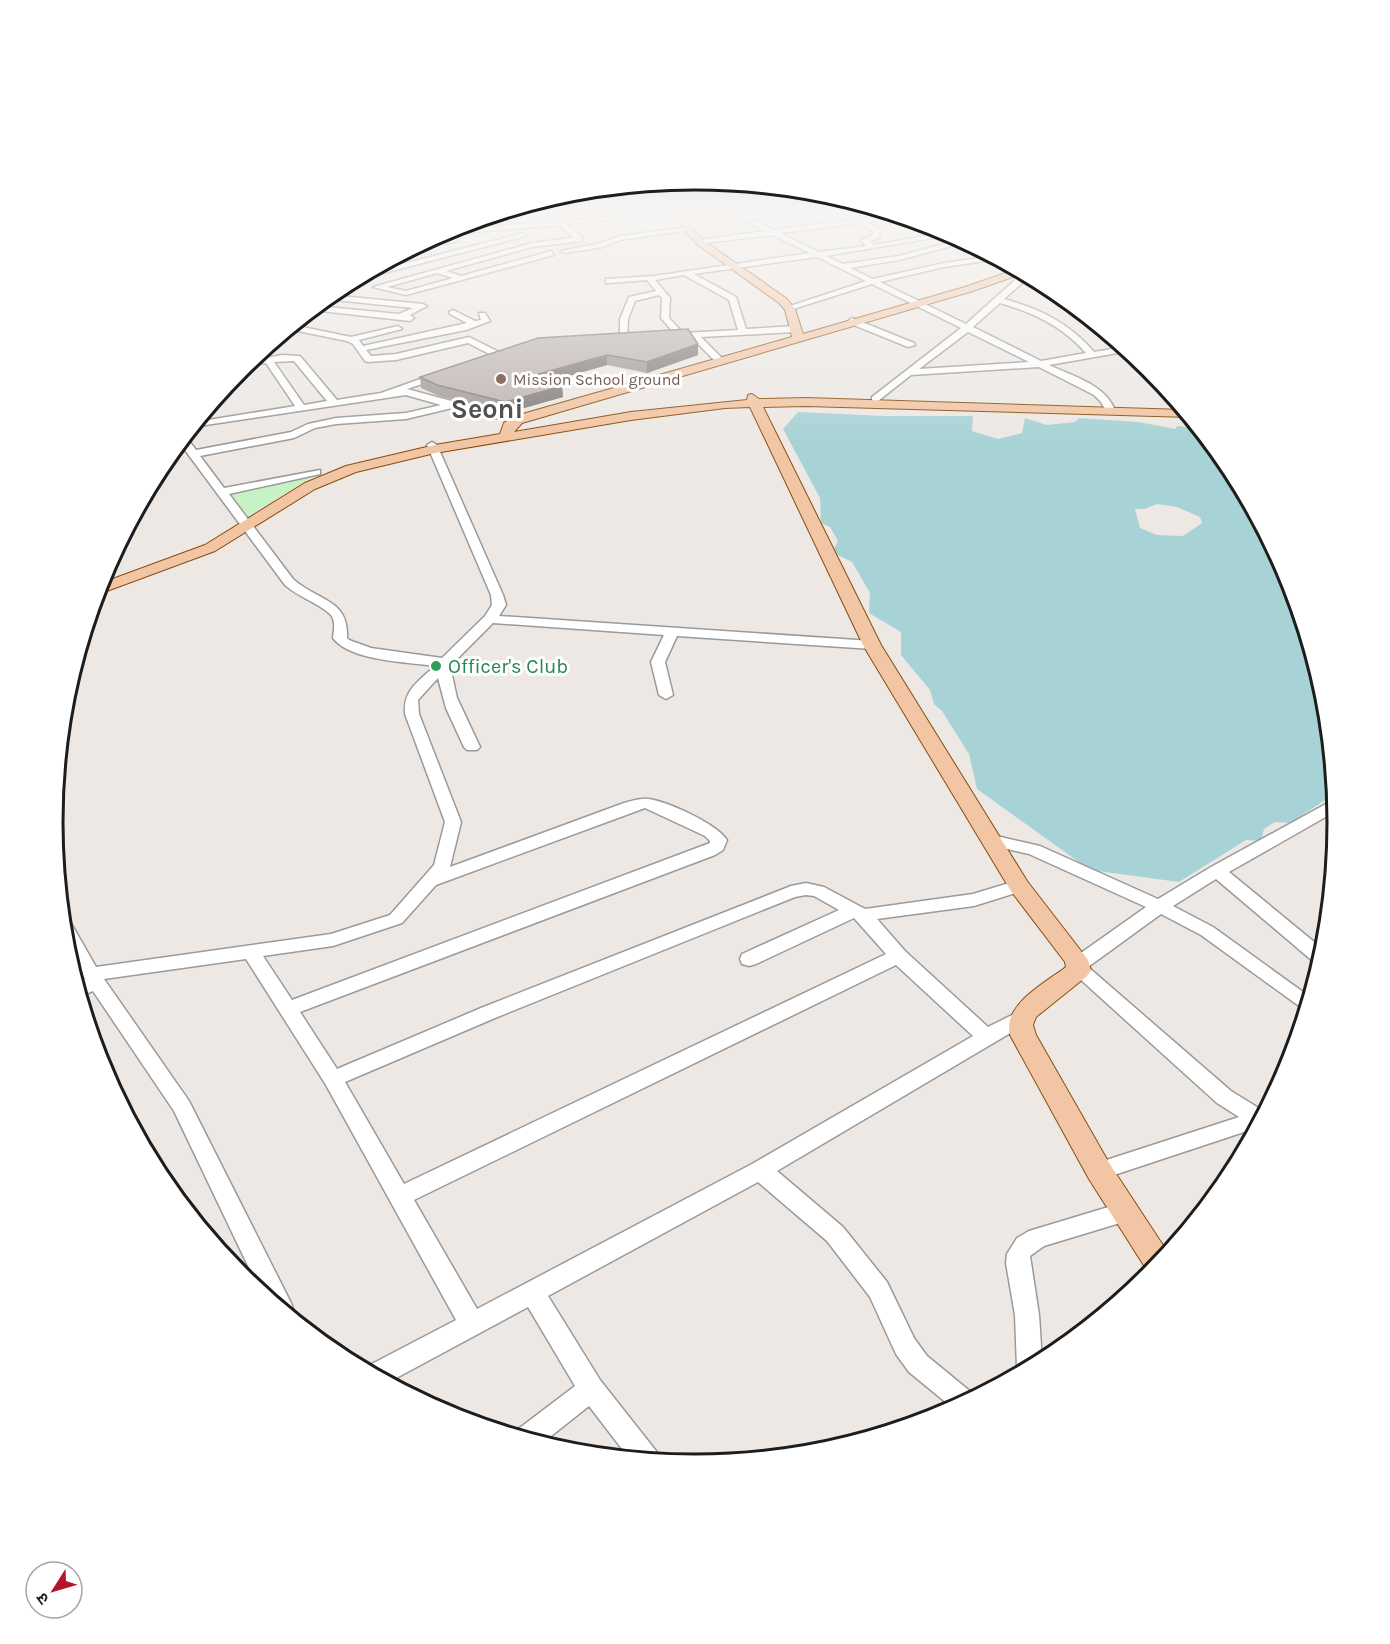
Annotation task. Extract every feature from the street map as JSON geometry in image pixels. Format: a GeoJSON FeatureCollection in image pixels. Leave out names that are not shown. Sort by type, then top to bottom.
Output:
{"type":"FeatureCollection","features":[{"type":"Feature","properties":{"kind":"main road"},"geometry":{"type":"LineString","coordinates":[[765,287],[790,309],[797,333]]}},
{"type":"Feature","properties":{"kind":"main road"},"geometry":{"type":"LineString","coordinates":[[507,433],[511,423],[518,420],[720,361],[797,333],[852,321],[975,287]]}},
{"type":"Feature","properties":{"kind":"main road"},"geometry":{"type":"LineString","coordinates":[[109,586],[184,560],[210,548],[245,524],[330,477],[378,461],[433,447],[507,433],[753,400],[875,399],[1177,413]]}},
{"type":"Feature","properties":{"kind":"main road"},"geometry":{"type":"LineString","coordinates":[[753,400],[1173,409]]}},
{"type":"Feature","properties":{"kind":"main road"},"geometry":{"type":"LineString","coordinates":[[753,400],[872,645],[1019,886],[1079,968],[1022,1017],[1020,1025],[1023,1035],[1099,1171],[1154,1257]]}},
{"type":"Feature","properties":{"kind":"main road"},"geometry":{"type":"LineString","coordinates":[[113,576],[189,549],[245,524]]}},
{"type":"Feature","properties":{"kind":"street"},"geometry":{"type":"LineString","coordinates":[[377,287],[406,293],[429,287]]}},
{"type":"Feature","properties":{"kind":"street"},"geometry":{"type":"LineString","coordinates":[[658,287],[666,298],[665,318],[680,335]]}},
{"type":"Feature","properties":{"kind":"street"},"geometry":{"type":"LineString","coordinates":[[710,287],[733,299],[743,332]]}},
{"type":"Feature","properties":{"kind":"street"},"geometry":{"type":"LineString","coordinates":[[790,309],[858,287]]}},
{"type":"Feature","properties":{"kind":"street"},"geometry":{"type":"LineString","coordinates":[[881,287],[918,303],[1100,395],[1109,409]]}},
{"type":"Feature","properties":{"kind":"street"},"geometry":{"type":"LineString","coordinates":[[875,399],[967,328],[1013,287]]}},
{"type":"Feature","properties":{"kind":"street"},"geometry":{"type":"LineString","coordinates":[[395,302],[451,291]]}},
{"type":"Feature","properties":{"kind":"street"},"geometry":{"type":"LineString","coordinates":[[623,338],[624,319],[632,299],[662,292]]}},
{"type":"Feature","properties":{"kind":"street"},"geometry":{"type":"LineString","coordinates":[[342,298],[423,306],[400,316]]}},
{"type":"Feature","properties":{"kind":"street"},"geometry":{"type":"LineString","coordinates":[[998,300],[1027,308],[1059,323],[1075,335],[1093,356]]}},
{"type":"Feature","properties":{"kind":"street"},"geometry":{"type":"LineString","coordinates":[[453,312],[473,324]]}},
{"type":"Feature","properties":{"kind":"street"},"geometry":{"type":"LineString","coordinates":[[360,349],[486,321],[482,315]]}},
{"type":"Feature","properties":{"kind":"street"},"geometry":{"type":"LineString","coordinates":[[315,318],[400,316],[417,318]]}},
{"type":"Feature","properties":{"kind":"street"},"geometry":{"type":"LineString","coordinates":[[311,321],[352,339],[366,358],[379,359],[469,340],[498,355]]}},
{"type":"Feature","properties":{"kind":"street"},"geometry":{"type":"LineString","coordinates":[[852,321],[911,345]]}},
{"type":"Feature","properties":{"kind":"street"},"geometry":{"type":"LineString","coordinates":[[352,339],[398,329]]}},
{"type":"Feature","properties":{"kind":"street"},"geometry":{"type":"LineString","coordinates":[[663,336],[743,332],[797,333]]}},
{"type":"Feature","properties":{"kind":"street"},"geometry":{"type":"LineString","coordinates":[[694,335],[720,361]]}},
{"type":"Feature","properties":{"kind":"street"},"geometry":{"type":"LineString","coordinates":[[612,338],[636,337]]}},
{"type":"Feature","properties":{"kind":"street"},"geometry":{"type":"LineString","coordinates":[[488,358],[510,351]]}},
{"type":"Feature","properties":{"kind":"street"},"geometry":{"type":"LineString","coordinates":[[907,373],[1039,364],[1116,351]]}},
{"type":"Feature","properties":{"kind":"street"},"geometry":{"type":"LineString","coordinates":[[263,361],[292,357],[298,359],[334,403]]}},
{"type":"Feature","properties":{"kind":"street"},"geometry":{"type":"LineString","coordinates":[[268,360],[301,408]]}},
{"type":"Feature","properties":{"kind":"street"},"geometry":{"type":"LineString","coordinates":[[385,394],[447,372]]}},
{"type":"Feature","properties":{"kind":"street"},"geometry":{"type":"LineString","coordinates":[[205,423],[385,394],[412,392],[494,417],[518,420]]}},
{"type":"Feature","properties":{"kind":"street"},"geometry":{"type":"LineString","coordinates":[[193,454],[285,437],[312,426],[336,421],[398,417],[454,405]]}},
{"type":"Feature","properties":{"kind":"street"},"geometry":{"type":"LineString","coordinates":[[187,446],[289,582],[299,591],[336,612],[341,622],[340,638],[344,643],[368,652],[445,664]]}},
{"type":"Feature","properties":{"kind":"street"},"geometry":{"type":"LineString","coordinates":[[88,982],[251,952],[333,940],[396,919],[442,867],[453,822],[412,714],[411,700],[417,691],[490,619],[499,605],[497,595],[433,447]]}},
{"type":"Feature","properties":{"kind":"street"},"geometry":{"type":"LineString","coordinates":[[220,492],[316,472]]}},
{"type":"Feature","properties":{"kind":"street"},"geometry":{"type":"LineString","coordinates":[[490,619],[872,645]]}},
{"type":"Feature","properties":{"kind":"street"},"geometry":{"type":"LineString","coordinates":[[666,695],[658,662],[672,632]]}},
{"type":"Feature","properties":{"kind":"street"},"geometry":{"type":"LineString","coordinates":[[445,664],[445,686],[472,747]]}},
{"type":"Feature","properties":{"kind":"street"},"geometry":{"type":"LineString","coordinates":[[288,1009],[708,851],[717,846],[719,840],[711,832],[645,803],[630,806],[430,881]]}},
{"type":"Feature","properties":{"kind":"street"},"geometry":{"type":"LineString","coordinates":[[1254,1116],[1224,1097],[1079,968],[1160,906],[1216,871],[1327,809]]}},
{"type":"Feature","properties":{"kind":"street"},"geometry":{"type":"LineString","coordinates":[[992,840],[1034,850],[1111,887],[1160,906],[1207,931],[1301,1000]]}},
{"type":"Feature","properties":{"kind":"street"},"geometry":{"type":"LineString","coordinates":[[1216,871],[1315,947]]}},
{"type":"Feature","properties":{"kind":"street"},"geometry":{"type":"LineString","coordinates":[[748,959],[859,913],[974,900],[1019,886]]}},
{"type":"Feature","properties":{"kind":"street"},"geometry":{"type":"LineString","coordinates":[[333,1079],[776,897],[806,889],[818,891],[859,913],[898,956],[987,1038]]}},
{"type":"Feature","properties":{"kind":"street"},"geometry":{"type":"LineString","coordinates":[[251,952],[333,1079],[472,1324]]}},
{"type":"Feature","properties":{"kind":"street"},"geometry":{"type":"LineString","coordinates":[[398,1197],[898,956]]}},
{"type":"Feature","properties":{"kind":"street"},"geometry":{"type":"LineString","coordinates":[[79,961],[88,982],[182,1107],[273,1292]]}},
{"type":"Feature","properties":{"kind":"street"},"geometry":{"type":"LineString","coordinates":[[383,1371],[760,1170],[1022,1017]]}},
{"type":"Feature","properties":{"kind":"street"},"geometry":{"type":"LineString","coordinates":[[1099,1171],[1250,1123]]}},
{"type":"Feature","properties":{"kind":"street"},"geometry":{"type":"LineString","coordinates":[[760,1170],[835,1234],[879,1290],[905,1346],[918,1364],[959,1396]]}},
{"type":"Feature","properties":{"kind":"street"},"geometry":{"type":"LineString","coordinates":[[1029,1357],[1027,1315],[1018,1263],[1019,1254],[1025,1245],[1037,1238],[1125,1212]]}},
{"type":"Feature","properties":{"kind":"street"},"geometry":{"type":"LineString","coordinates":[[532,1292],[591,1389],[640,1452]]}},
{"type":"Feature","properties":{"kind":"street"},"geometry":{"type":"LineString","coordinates":[[534,1433],[591,1389]]}},
{"type":"Feature","properties":{"kind":"green space"},"geometry":{"type":"Polygon","coordinates":[[[316,475],[244,518],[224,492],[316,475]]]}},
{"type":"Feature","properties":{"kind":"water"},"geometry":{"type":"Polygon","coordinates":[[[798,412],[884,416],[973,416],[972,431],[998,439],[1022,433],[1025,418],[1047,425],[1075,422],[1079,418],[1139,422],[1175,429],[1178,426],[1188,427],[1242,506],[1279,580],[1305,658],[1315,699],[1322,740],[1326,799],[1290,823],[1275,822],[1264,829],[1261,841],[1246,840],[1179,882],[1090,870],[977,789],[969,754],[942,711],[934,704],[930,690],[901,655],[901,632],[869,613],[870,593],[852,562],[832,552],[838,541],[830,527],[821,523],[820,498],[783,429],[798,412]],[[1157,504],[1144,509],[1135,509],[1140,528],[1157,535],[1183,536],[1202,523],[1200,517],[1177,507],[1157,504]]]}},
{"type":"Feature","properties":{"kind":"building","name":"Mission School ground"},"geometry":{"type":"Polygon","coordinates":[[[688,329],[698,344],[647,362],[607,355],[539,374],[562,386],[505,402],[437,385],[420,377],[538,338],[688,329]]]}},
{"type":"Feature","properties":{"kind":"place","name":"Mission School ground"},"geometry":{"type":"Point","coordinates":[501,379]}},
{"type":"Feature","properties":{"kind":"place","name":"Officer's Club"},"geometry":{"type":"Point","coordinates":[436,666]}},
{"type":"Feature","properties":{"kind":"district","name":"Seoni"},"geometry":{"type":"Point","coordinates":[487,409]}}]}
